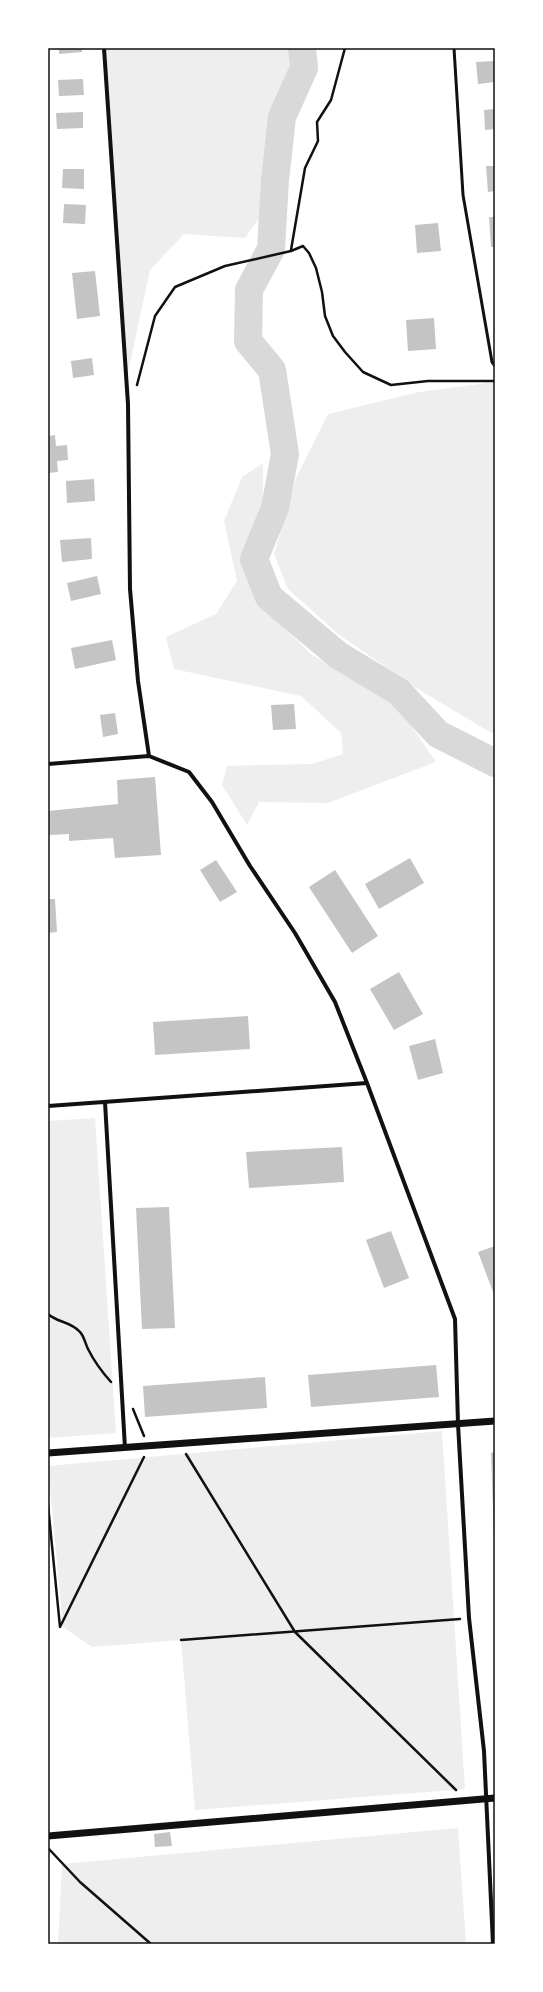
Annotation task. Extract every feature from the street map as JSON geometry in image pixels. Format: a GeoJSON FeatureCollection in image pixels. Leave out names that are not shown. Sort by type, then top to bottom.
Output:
{"type":"FeatureCollection","features":[{"type":"Feature","properties":{"kind":"street"},"geometry":{"type":"LineString","coordinates":[[104,48],[128,404],[130,588],[138,682],[149,756]]}},
{"type":"Feature","properties":{"kind":"street"},"geometry":{"type":"LineString","coordinates":[[48,764],[149,756],[188,772],[212,802],[250,866],[294,933],[335,1002],[367,1083],[455,1318],[458,1424],[469,1618],[484,1751],[493,1944]]}},
{"type":"Feature","properties":{"kind":"street"},"geometry":{"type":"LineString","coordinates":[[48,1106],[367,1083]]}},
{"type":"Feature","properties":{"kind":"street"},"geometry":{"type":"LineString","coordinates":[[105,1102],[125,1448]]}},
{"type":"Feature","properties":{"kind":"street"},"geometry":{"type":"LineString","coordinates":[[48,1453],[495,1421]]}},
{"type":"Feature","properties":{"kind":"street"},"geometry":{"type":"LineString","coordinates":[[48,1836],[495,1798]]}},
{"type":"Feature","properties":{"kind":"lane"},"geometry":{"type":"LineString","coordinates":[[454,48],[463,195],[492,362],[495,366]]}},
{"type":"Feature","properties":{"kind":"path"},"geometry":{"type":"LineString","coordinates":[[291,251],[305,168],[318,141],[317,122],[331,100],[345,48]]}},
{"type":"Feature","properties":{"kind":"path"},"geometry":{"type":"LineString","coordinates":[[128,404],[140,378],[155,316],[175,287],[225,266],[291,251],[303,246],[309,253],[322,292],[325,316],[333,336],[345,352],[364,372],[391,385],[428,381],[495,381]]}},
{"type":"Feature","properties":{"kind":"path"},"geometry":{"type":"LineString","coordinates":[[48,1314],[54,1319],[71,1323],[81,1333],[102,1372],[131,1404],[149,1446],[60,1627],[48,1505]]}},
{"type":"Feature","properties":{"kind":"path"},"geometry":{"type":"LineString","coordinates":[[185,1452],[295,1632],[456,1790]]}},
{"type":"Feature","properties":{"kind":"path"},"geometry":{"type":"LineString","coordinates":[[144,1455],[151,1455]]}},
{"type":"Feature","properties":{"kind":"path"},"geometry":{"type":"LineString","coordinates":[[181,1640],[469,1618]]}},
{"type":"Feature","properties":{"kind":"path"},"geometry":{"type":"LineString","coordinates":[[48,1848],[80,1882],[151,1944]]}},
{"type":"Feature","properties":{"kind":"shaded area"},"geometry":{"type":"Polygon","coordinates":[[[106,48],[289,48],[290,62],[262,214],[245,238],[184,234],[150,270],[127,377],[106,48]]]}},
{"type":"Feature","properties":{"kind":"shaded area"},"geometry":{"type":"Polygon","coordinates":[[[495,382],[495,735],[416,688],[338,634],[288,589],[274,554],[296,478],[328,414],[419,392],[495,382]]]}},
{"type":"Feature","properties":{"kind":"shaded area"},"geometry":{"type":"Polygon","coordinates":[[[263,463],[263,515],[245,566],[268,612],[311,654],[400,709],[436,762],[328,803],[259,802],[247,825],[222,785],[227,766],[312,764],[343,754],[341,733],[301,696],[174,669],[166,637],[216,614],[237,581],[224,521],[242,477],[263,463]]]}},
{"type":"Feature","properties":{"kind":"shaded area"},"geometry":{"type":"Polygon","coordinates":[[[95,1118],[116,1433],[48,1438],[48,1121],[95,1118]]]}},
{"type":"Feature","properties":{"kind":"shaded area"},"geometry":{"type":"Polygon","coordinates":[[[442,1431],[465,1789],[195,1810],[181,1640],[92,1647],[63,1627],[48,1466],[442,1431]]]}},
{"type":"Feature","properties":{"kind":"shaded area"},"geometry":{"type":"Polygon","coordinates":[[[458,1828],[466,1944],[58,1944],[62,1864],[458,1828]]]}},
{"type":"Feature","properties":{"kind":"building"},"geometry":{"type":"Polygon","coordinates":[[[59,48],[82,48],[82,52],[59,54],[59,48]]]}},
{"type":"Feature","properties":{"kind":"building"},"geometry":{"type":"Polygon","coordinates":[[[495,61],[495,82],[478,84],[476,62],[495,61]]]}},
{"type":"Feature","properties":{"kind":"building"},"geometry":{"type":"Polygon","coordinates":[[[83,79],[84,95],[59,96],[58,80],[83,79]]]}},
{"type":"Feature","properties":{"kind":"building"},"geometry":{"type":"Polygon","coordinates":[[[495,109],[495,129],[485,130],[484,110],[495,109]]]}},
{"type":"Feature","properties":{"kind":"building"},"geometry":{"type":"Polygon","coordinates":[[[83,112],[83,128],[57,129],[56,113],[83,112]]]}},
{"type":"Feature","properties":{"kind":"building"},"geometry":{"type":"Polygon","coordinates":[[[486,166],[495,166],[495,191],[488,192],[486,166]]]}},
{"type":"Feature","properties":{"kind":"building"},"geometry":{"type":"Polygon","coordinates":[[[63,169],[84,169],[84,189],[62,188],[63,169]]]}},
{"type":"Feature","properties":{"kind":"building"},"geometry":{"type":"Polygon","coordinates":[[[64,204],[86,205],[85,224],[63,223],[64,204]]]}},
{"type":"Feature","properties":{"kind":"building"},"geometry":{"type":"Polygon","coordinates":[[[489,217],[495,217],[495,247],[491,247],[489,217]]]}},
{"type":"Feature","properties":{"kind":"building"},"geometry":{"type":"Polygon","coordinates":[[[438,223],[441,251],[417,253],[415,225],[438,223]]]}},
{"type":"Feature","properties":{"kind":"building"},"geometry":{"type":"Polygon","coordinates":[[[95,271],[100,316],[77,319],[72,273],[95,271]]]}},
{"type":"Feature","properties":{"kind":"building"},"geometry":{"type":"Polygon","coordinates":[[[434,318],[436,349],[408,351],[406,320],[434,318]]]}},
{"type":"Feature","properties":{"kind":"building"},"geometry":{"type":"Polygon","coordinates":[[[92,358],[94,375],[73,378],[71,361],[92,358]]]}},
{"type":"Feature","properties":{"kind":"building"},"geometry":{"type":"Polygon","coordinates":[[[55,435],[56,446],[67,445],[68,460],[57,461],[58,472],[48,473],[48,436],[55,435]]]}},
{"type":"Feature","properties":{"kind":"building"},"geometry":{"type":"Polygon","coordinates":[[[94,479],[95,501],[67,503],[66,481],[94,479]]]}},
{"type":"Feature","properties":{"kind":"building"},"geometry":{"type":"Polygon","coordinates":[[[91,538],[92,559],[62,562],[60,540],[91,538]]]}},
{"type":"Feature","properties":{"kind":"building"},"geometry":{"type":"Polygon","coordinates":[[[97,576],[101,594],[71,601],[67,583],[97,576]]]}},
{"type":"Feature","properties":{"kind":"building"},"geometry":{"type":"Polygon","coordinates":[[[112,640],[116,660],[75,669],[71,648],[112,640]]]}},
{"type":"Feature","properties":{"kind":"building"},"geometry":{"type":"Polygon","coordinates":[[[294,704],[296,729],[273,730],[271,705],[294,704]]]}},
{"type":"Feature","properties":{"kind":"building"},"geometry":{"type":"Polygon","coordinates":[[[115,713],[118,734],[103,737],[100,715],[115,713]]]}},
{"type":"Feature","properties":{"kind":"building"},"geometry":{"type":"Polygon","coordinates":[[[155,777],[161,855],[115,858],[113,838],[69,841],[69,834],[48,835],[48,811],[118,804],[117,780],[155,777]]]}},
{"type":"Feature","properties":{"kind":"building"},"geometry":{"type":"Polygon","coordinates":[[[410,858],[424,883],[379,909],[365,884],[410,858]]]}},
{"type":"Feature","properties":{"kind":"building"},"geometry":{"type":"Polygon","coordinates":[[[216,860],[237,892],[220,902],[200,870],[216,860]]]}},
{"type":"Feature","properties":{"kind":"building"},"geometry":{"type":"Polygon","coordinates":[[[335,870],[378,936],[352,953],[309,887],[335,870]]]}},
{"type":"Feature","properties":{"kind":"building"},"geometry":{"type":"Polygon","coordinates":[[[48,899],[55,899],[57,932],[48,933],[48,899]]]}},
{"type":"Feature","properties":{"kind":"building"},"geometry":{"type":"Polygon","coordinates":[[[399,972],[423,1014],[394,1030],[370,989],[399,972]]]}},
{"type":"Feature","properties":{"kind":"building"},"geometry":{"type":"Polygon","coordinates":[[[248,1016],[250,1049],[155,1055],[153,1022],[248,1016]]]}},
{"type":"Feature","properties":{"kind":"building"},"geometry":{"type":"Polygon","coordinates":[[[435,1039],[443,1073],[418,1080],[409,1046],[435,1039]]]}},
{"type":"Feature","properties":{"kind":"building"},"geometry":{"type":"Polygon","coordinates":[[[342,1147],[344,1182],[249,1188],[246,1152],[342,1147]]]}},
{"type":"Feature","properties":{"kind":"building"},"geometry":{"type":"Polygon","coordinates":[[[169,1207],[175,1328],[142,1329],[136,1208],[169,1207]]]}},
{"type":"Feature","properties":{"kind":"building"},"geometry":{"type":"Polygon","coordinates":[[[391,1231],[409,1278],[384,1288],[366,1240],[391,1231]]]}},
{"type":"Feature","properties":{"kind":"building"},"geometry":{"type":"Polygon","coordinates":[[[495,1246],[495,1297],[478,1252],[495,1246]]]}},
{"type":"Feature","properties":{"kind":"building"},"geometry":{"type":"Polygon","coordinates":[[[436,1365],[439,1397],[311,1407],[308,1375],[436,1365]]]}},
{"type":"Feature","properties":{"kind":"building"},"geometry":{"type":"Polygon","coordinates":[[[265,1377],[267,1408],[145,1417],[143,1386],[265,1377]]]}},
{"type":"Feature","properties":{"kind":"building"},"geometry":{"type":"Polygon","coordinates":[[[495,1452],[495,1539],[494,1540],[491,1453],[495,1452]]]}},
{"type":"Feature","properties":{"kind":"building"},"geometry":{"type":"Polygon","coordinates":[[[170,1832],[172,1846],[155,1847],[154,1834],[170,1832]]]}},
{"type":"Feature","properties":{"kind":"waterway"},"geometry":{"type":"LineString","coordinates":[[302,48],[304,68],[282,117],[275,180],[271,249],[249,290],[248,341],[272,370],[285,454],[275,508],[254,559],[269,597],[338,655],[399,692],[438,734],[495,763]]}}]}
